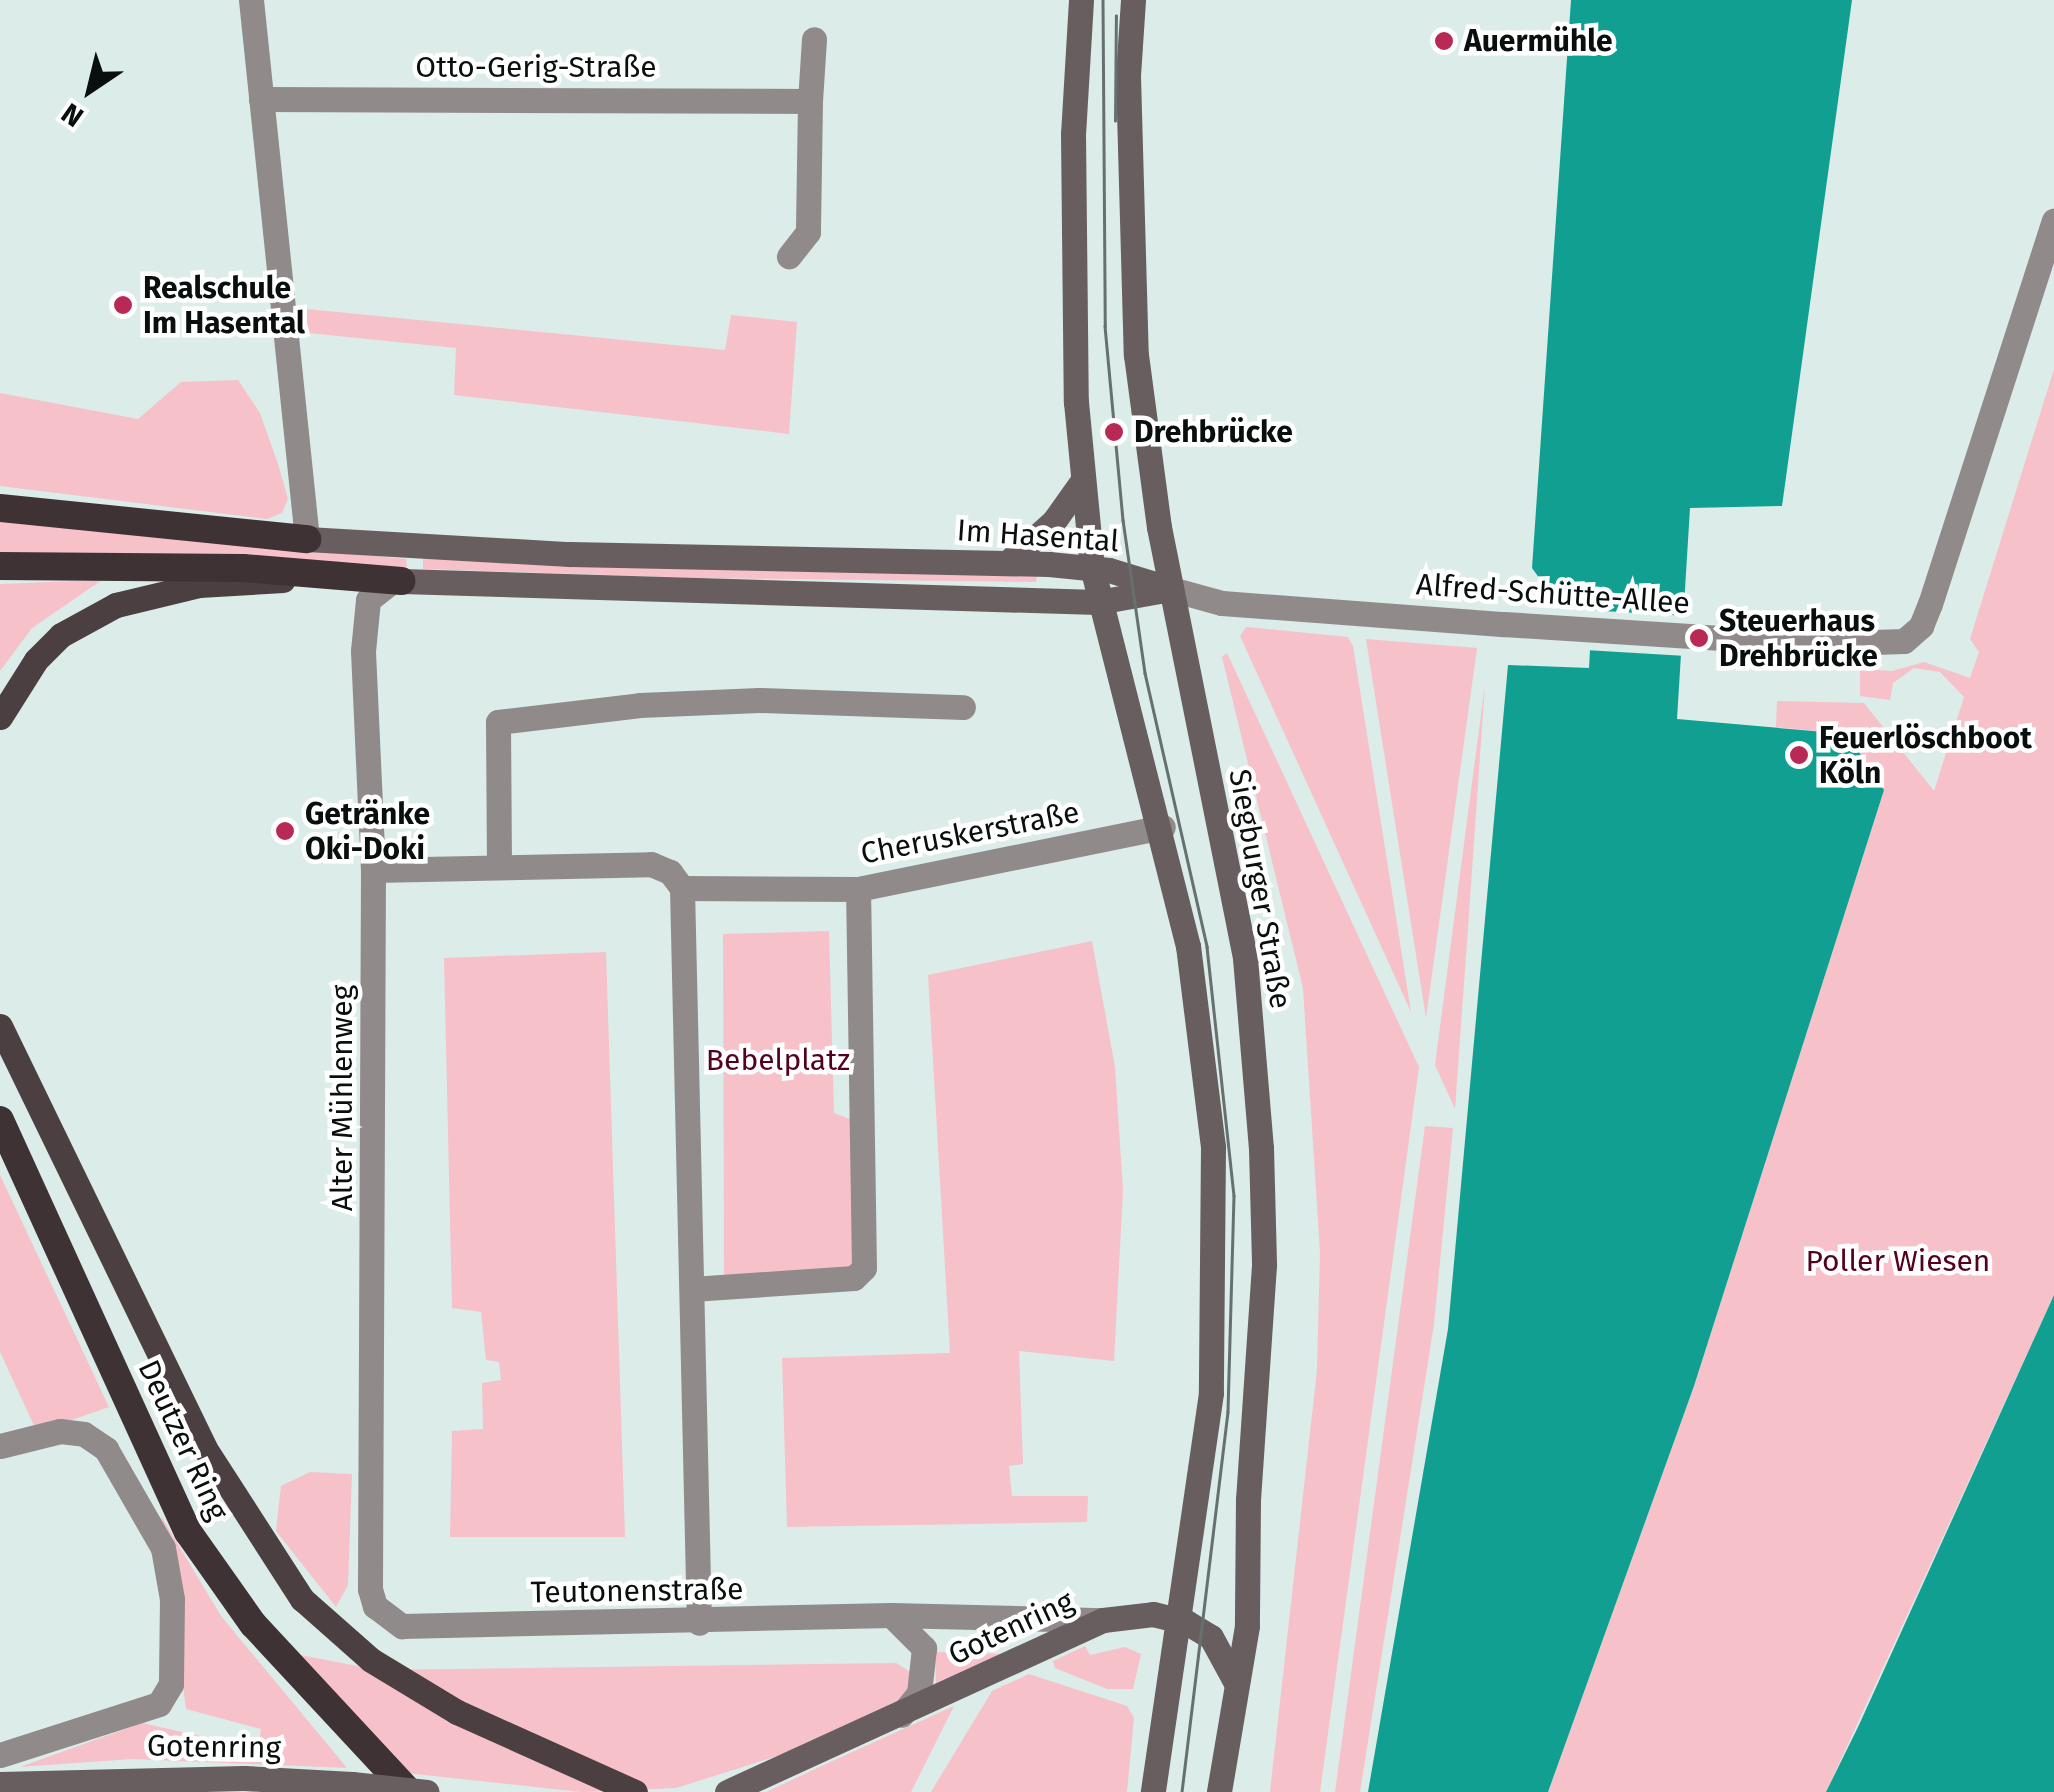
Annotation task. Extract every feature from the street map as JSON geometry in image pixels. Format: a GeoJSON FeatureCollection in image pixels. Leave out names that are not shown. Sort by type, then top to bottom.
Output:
{"type":"FeatureCollection","features":[{"type":"Feature","properties":{"kind":"highway"},"geometry":{"type":"LineString","coordinates":[[0,508],[307,538]]}},
{"type":"Feature","properties":{"kind":"highway"},"geometry":{"type":"LineString","coordinates":[[0,566],[226,568],[396,581]]}},
{"type":"Feature","properties":{"kind":"highway","name":"Deutzer Ring"},"geometry":{"type":"LineString","coordinates":[[0,1120],[188,1532],[253,1624],[410,1792]]}},
{"type":"Feature","properties":{"kind":"main road"},"geometry":{"type":"LineString","coordinates":[[1081,0],[1074,134],[1076,402],[1083,480],[1084,567],[1098,602],[1162,827],[1198,1002],[1216,1235],[1211,1392],[1164,1617],[1153,1792]]}},
{"type":"Feature","properties":{"kind":"main road","name":"Siegburger Straße"},"geometry":{"type":"LineString","coordinates":[[1134,0],[1128,76],[1136,356],[1170,589],[1245,958],[1261,1148],[1264,1265],[1248,1500],[1247,1626],[1219,1792]]}},
{"type":"Feature","properties":{"kind":"main road"},"geometry":{"type":"LineString","coordinates":[[1008,563],[1054,522],[1083,480]]}},
{"type":"Feature","properties":{"kind":"main road","name":"Im Hasental"},"geometry":{"type":"LineString","coordinates":[[307,538],[570,554],[1084,567],[1170,589]]}},
{"type":"Feature","properties":{"kind":"main road"},"geometry":{"type":"LineString","coordinates":[[0,717],[36,660],[61,635],[143,594],[280,580],[396,581]]}},
{"type":"Feature","properties":{"kind":"main road","name":"Im Hasental"},"geometry":{"type":"LineString","coordinates":[[396,581],[1098,602],[1170,589]]}},
{"type":"Feature","properties":{"kind":"main road","name":"Deutzer Ring"},"geometry":{"type":"LineString","coordinates":[[0,1026],[204,1447],[250,1528],[302,1599],[370,1660],[457,1712],[636,1792]]}},
{"type":"Feature","properties":{"kind":"main road"},"geometry":{"type":"LineString","coordinates":[[1164,1617],[1211,1636],[1235,1681]]}},
{"type":"Feature","properties":{"kind":"main road","name":"Teutonenstraße"},"geometry":{"type":"LineString","coordinates":[[1103,1620],[1164,1617]]}},
{"type":"Feature","properties":{"kind":"main road","name":"Gotenring"},"geometry":{"type":"LineString","coordinates":[[727,1792],[1103,1620]]}},
{"type":"Feature","properties":{"kind":"main road","name":"Gotenring"},"geometry":{"type":"LineString","coordinates":[[0,1784],[244,1778],[428,1792]]}},
{"type":"Feature","properties":{"kind":"street"},"geometry":{"type":"LineString","coordinates":[[250,0],[307,538]]}},
{"type":"Feature","properties":{"kind":"street"},"geometry":{"type":"LineString","coordinates":[[789,256],[808,232],[814,39]]}},
{"type":"Feature","properties":{"kind":"street","name":"Otto-Gerig-Straße"},"geometry":{"type":"LineString","coordinates":[[260,98],[810,101]]}},
{"type":"Feature","properties":{"kind":"street","name":"Alfred-Schütte-Allee"},"geometry":{"type":"LineString","coordinates":[[1170,589],[1222,603],[1778,642],[1892,644],[1921,626],[2054,221]]}},
{"type":"Feature","properties":{"kind":"street","name":"Alter Mühlenweg"},"geometry":{"type":"LineString","coordinates":[[386,1620],[370,1589],[373,870],[362,651],[368,600],[396,581]]}},
{"type":"Feature","properties":{"kind":"street"},"geometry":{"type":"LineString","coordinates":[[499,867],[498,722],[640,705],[759,700],[963,707]]}},
{"type":"Feature","properties":{"kind":"street","name":"Cheruskerstraße"},"geometry":{"type":"LineString","coordinates":[[682,888],[858,889],[1162,827]]}},
{"type":"Feature","properties":{"kind":"street"},"geometry":{"type":"LineString","coordinates":[[373,870],[651,864],[670,872],[682,888],[699,1623]]}},
{"type":"Feature","properties":{"kind":"street"},"geometry":{"type":"LineString","coordinates":[[692,1289],[854,1278],[864,1268],[858,889]]}},
{"type":"Feature","properties":{"kind":"street"},"geometry":{"type":"LineString","coordinates":[[0,1446],[60,1431],[84,1434],[106,1448],[163,1548],[172,1599],[171,1684],[158,1704],[0,1756]]}},
{"type":"Feature","properties":{"kind":"street"},"geometry":{"type":"LineString","coordinates":[[891,1614],[924,1648],[919,1692],[900,1716]]}},
{"type":"Feature","properties":{"kind":"street","name":"Teutonenstraße"},"geometry":{"type":"LineString","coordinates":[[386,1620],[418,1626],[699,1623],[891,1614],[1103,1620]]}},
{"type":"Feature","properties":{"kind":"green space"},"geometry":{"type":"Polygon","coordinates":[[[296,308],[725,350],[731,315],[797,322],[789,434],[454,395],[456,348],[299,332],[296,308]]]}},
{"type":"Feature","properties":{"kind":"green space","name":"Poller Wiesen"},"geometry":{"type":"Polygon","coordinates":[[[2054,369],[2054,1295],[1826,1792],[1548,1792],[1694,1386],[1884,790],[1847,734],[1776,727],[1777,701],[1864,703],[1934,791],[1964,697],[1940,672],[1914,668],[1893,683],[1890,700],[1860,696],[1860,669],[1892,671],[1924,662],[1970,678],[1979,652],[1970,639],[2054,369]]]}},
{"type":"Feature","properties":{"kind":"green space"},"geometry":{"type":"Polygon","coordinates":[[[238,380],[260,413],[278,464],[288,499],[282,513],[267,519],[0,486],[0,393],[138,419],[181,382],[238,380]]]}},
{"type":"Feature","properties":{"kind":"green space"},"geometry":{"type":"Polygon","coordinates":[[[0,518],[406,559],[407,567],[0,557],[0,518]]]}},
{"type":"Feature","properties":{"kind":"green space"},"geometry":{"type":"Polygon","coordinates":[[[423,558],[1038,571],[1036,582],[700,578],[423,569],[423,558]]]}},
{"type":"Feature","properties":{"kind":"green space"},"geometry":{"type":"Polygon","coordinates":[[[102,580],[32,628],[0,671],[0,584],[102,580]]]}},
{"type":"Feature","properties":{"kind":"green space"},"geometry":{"type":"Polygon","coordinates":[[[1246,627],[1348,637],[1353,646],[1411,1012],[1240,636],[1246,627]]]}},
{"type":"Feature","properties":{"kind":"green space"},"geometry":{"type":"Polygon","coordinates":[[[1366,639],[1477,648],[1426,1018],[1366,639]]]}},
{"type":"Feature","properties":{"kind":"green space"},"geometry":{"type":"Polygon","coordinates":[[[1227,653],[1419,1067],[1320,1792],[1270,1792],[1317,1370],[1320,1252],[1303,988],[1222,657],[1227,653]]]}},
{"type":"Feature","properties":{"kind":"green space"},"geometry":{"type":"Polygon","coordinates":[[[1485,684],[1468,928],[1455,1109],[1435,1065],[1485,684]]]}},
{"type":"Feature","properties":{"kind":"green space","name":"Bebelplatz"},"geometry":{"type":"Polygon","coordinates":[[[829,931],[834,1113],[855,1121],[855,1268],[724,1279],[723,934],[829,931]]]}},
{"type":"Feature","properties":{"kind":"green space"},"geometry":{"type":"Polygon","coordinates":[[[1092,941],[1115,1067],[1123,1191],[1114,1361],[1019,1351],[1023,1464],[1009,1466],[1012,1496],[1088,1496],[1087,1522],[787,1527],[782,1358],[950,1353],[928,975],[1092,941]]]}},
{"type":"Feature","properties":{"kind":"green space"},"geometry":{"type":"Polygon","coordinates":[[[606,952],[625,1537],[450,1537],[452,1431],[483,1429],[482,1383],[501,1380],[499,1362],[486,1360],[481,1312],[452,1308],[444,958],[606,952]]]}},
{"type":"Feature","properties":{"kind":"green space"},"geometry":{"type":"Polygon","coordinates":[[[1425,1126],[1453,1128],[1434,1324],[1360,1792],[1335,1792],[1425,1126]]]}},
{"type":"Feature","properties":{"kind":"green space"},"geometry":{"type":"Polygon","coordinates":[[[0,1175],[109,1407],[37,1432],[0,1352],[0,1175]]]}},
{"type":"Feature","properties":{"kind":"green space"},"geometry":{"type":"Polygon","coordinates":[[[310,1472],[352,1474],[348,1585],[336,1607],[276,1531],[281,1486],[310,1472]]]}},
{"type":"Feature","properties":{"kind":"green space"},"geometry":{"type":"Polygon","coordinates":[[[161,1516],[221,1616],[347,1768],[132,1759],[20,1767],[142,1723],[258,1749],[261,1729],[186,1709],[161,1516]]]}},
{"type":"Feature","properties":{"kind":"green space"},"geometry":{"type":"Polygon","coordinates":[[[1085,1646],[1090,1655],[1125,1647],[1141,1654],[1133,1689],[1107,1689],[1055,1668],[1053,1661],[1085,1646]]]}},
{"type":"Feature","properties":{"kind":"green space"},"geometry":{"type":"Polygon","coordinates":[[[935,1652],[1001,1654],[936,1683],[935,1652]]]}},
{"type":"Feature","properties":{"kind":"green space"},"geometry":{"type":"Polygon","coordinates":[[[295,1654],[378,1670],[896,1663],[915,1675],[901,1699],[790,1752],[676,1788],[581,1792],[406,1773],[295,1654]]]}},
{"type":"Feature","properties":{"kind":"green space"},"geometry":{"type":"Polygon","coordinates":[[[1029,1674],[1127,1706],[1134,1718],[1127,1792],[931,1792],[992,1691],[1029,1674]]]}},
{"type":"Feature","properties":{"kind":"green space"},"geometry":{"type":"Polygon","coordinates":[[[954,1706],[911,1792],[766,1792],[828,1763],[954,1706]]]}},
{"type":"Feature","properties":{"kind":"shaded area"},"geometry":{"type":"Polygon","coordinates":[[[1571,0],[1852,0],[1782,506],[1690,508],[1677,719],[1847,734],[1884,790],[1694,1386],[1548,1792],[1368,1792],[1448,1329],[1508,665],[1589,668],[1593,595],[1547,589],[1532,568],[1571,0]]]}},
{"type":"Feature","properties":{"kind":"shaded area"},"geometry":{"type":"Polygon","coordinates":[[[2054,1295],[2054,1792],[1826,1792],[1859,1725],[2054,1295]]]}},
{"type":"Feature","properties":{"kind":"pier"},"geometry":{"type":"Polygon","coordinates":[[[1587,610],[1688,616],[1686,656],[1585,650],[1587,610]]]}},
{"type":"Feature","properties":{"kind":"tram line"},"geometry":{"type":"LineString","coordinates":[[1103,0],[1105,326],[1123,520],[1145,673],[1207,947],[1234,1196],[1228,1412],[1182,1792]]}},
{"type":"Feature","properties":{"kind":"tram line"},"geometry":{"type":"LineString","coordinates":[[1115,121],[1116,16]]}},
{"type":"Feature","properties":{"kind":"place","name":"Auermühle"},"geometry":{"type":"Point","coordinates":[1444,41]}},
{"type":"Feature","properties":{"kind":"place","name":"Realschule Im Hasental"},"geometry":{"type":"Point","coordinates":[123,305]}},
{"type":"Feature","properties":{"kind":"place","name":"Drehbrücke"},"geometry":{"type":"Point","coordinates":[1114,432]}},
{"type":"Feature","properties":{"kind":"place","name":"Steuerhaus Drehbrücke"},"geometry":{"type":"Point","coordinates":[1699,638]}},
{"type":"Feature","properties":{"kind":"place","name":"Feuerlöschboot Köln"},"geometry":{"type":"Point","coordinates":[1799,755]}},
{"type":"Feature","properties":{"kind":"place","name":"Getränke Oki-Doki"},"geometry":{"type":"Point","coordinates":[285,831]}}]}
